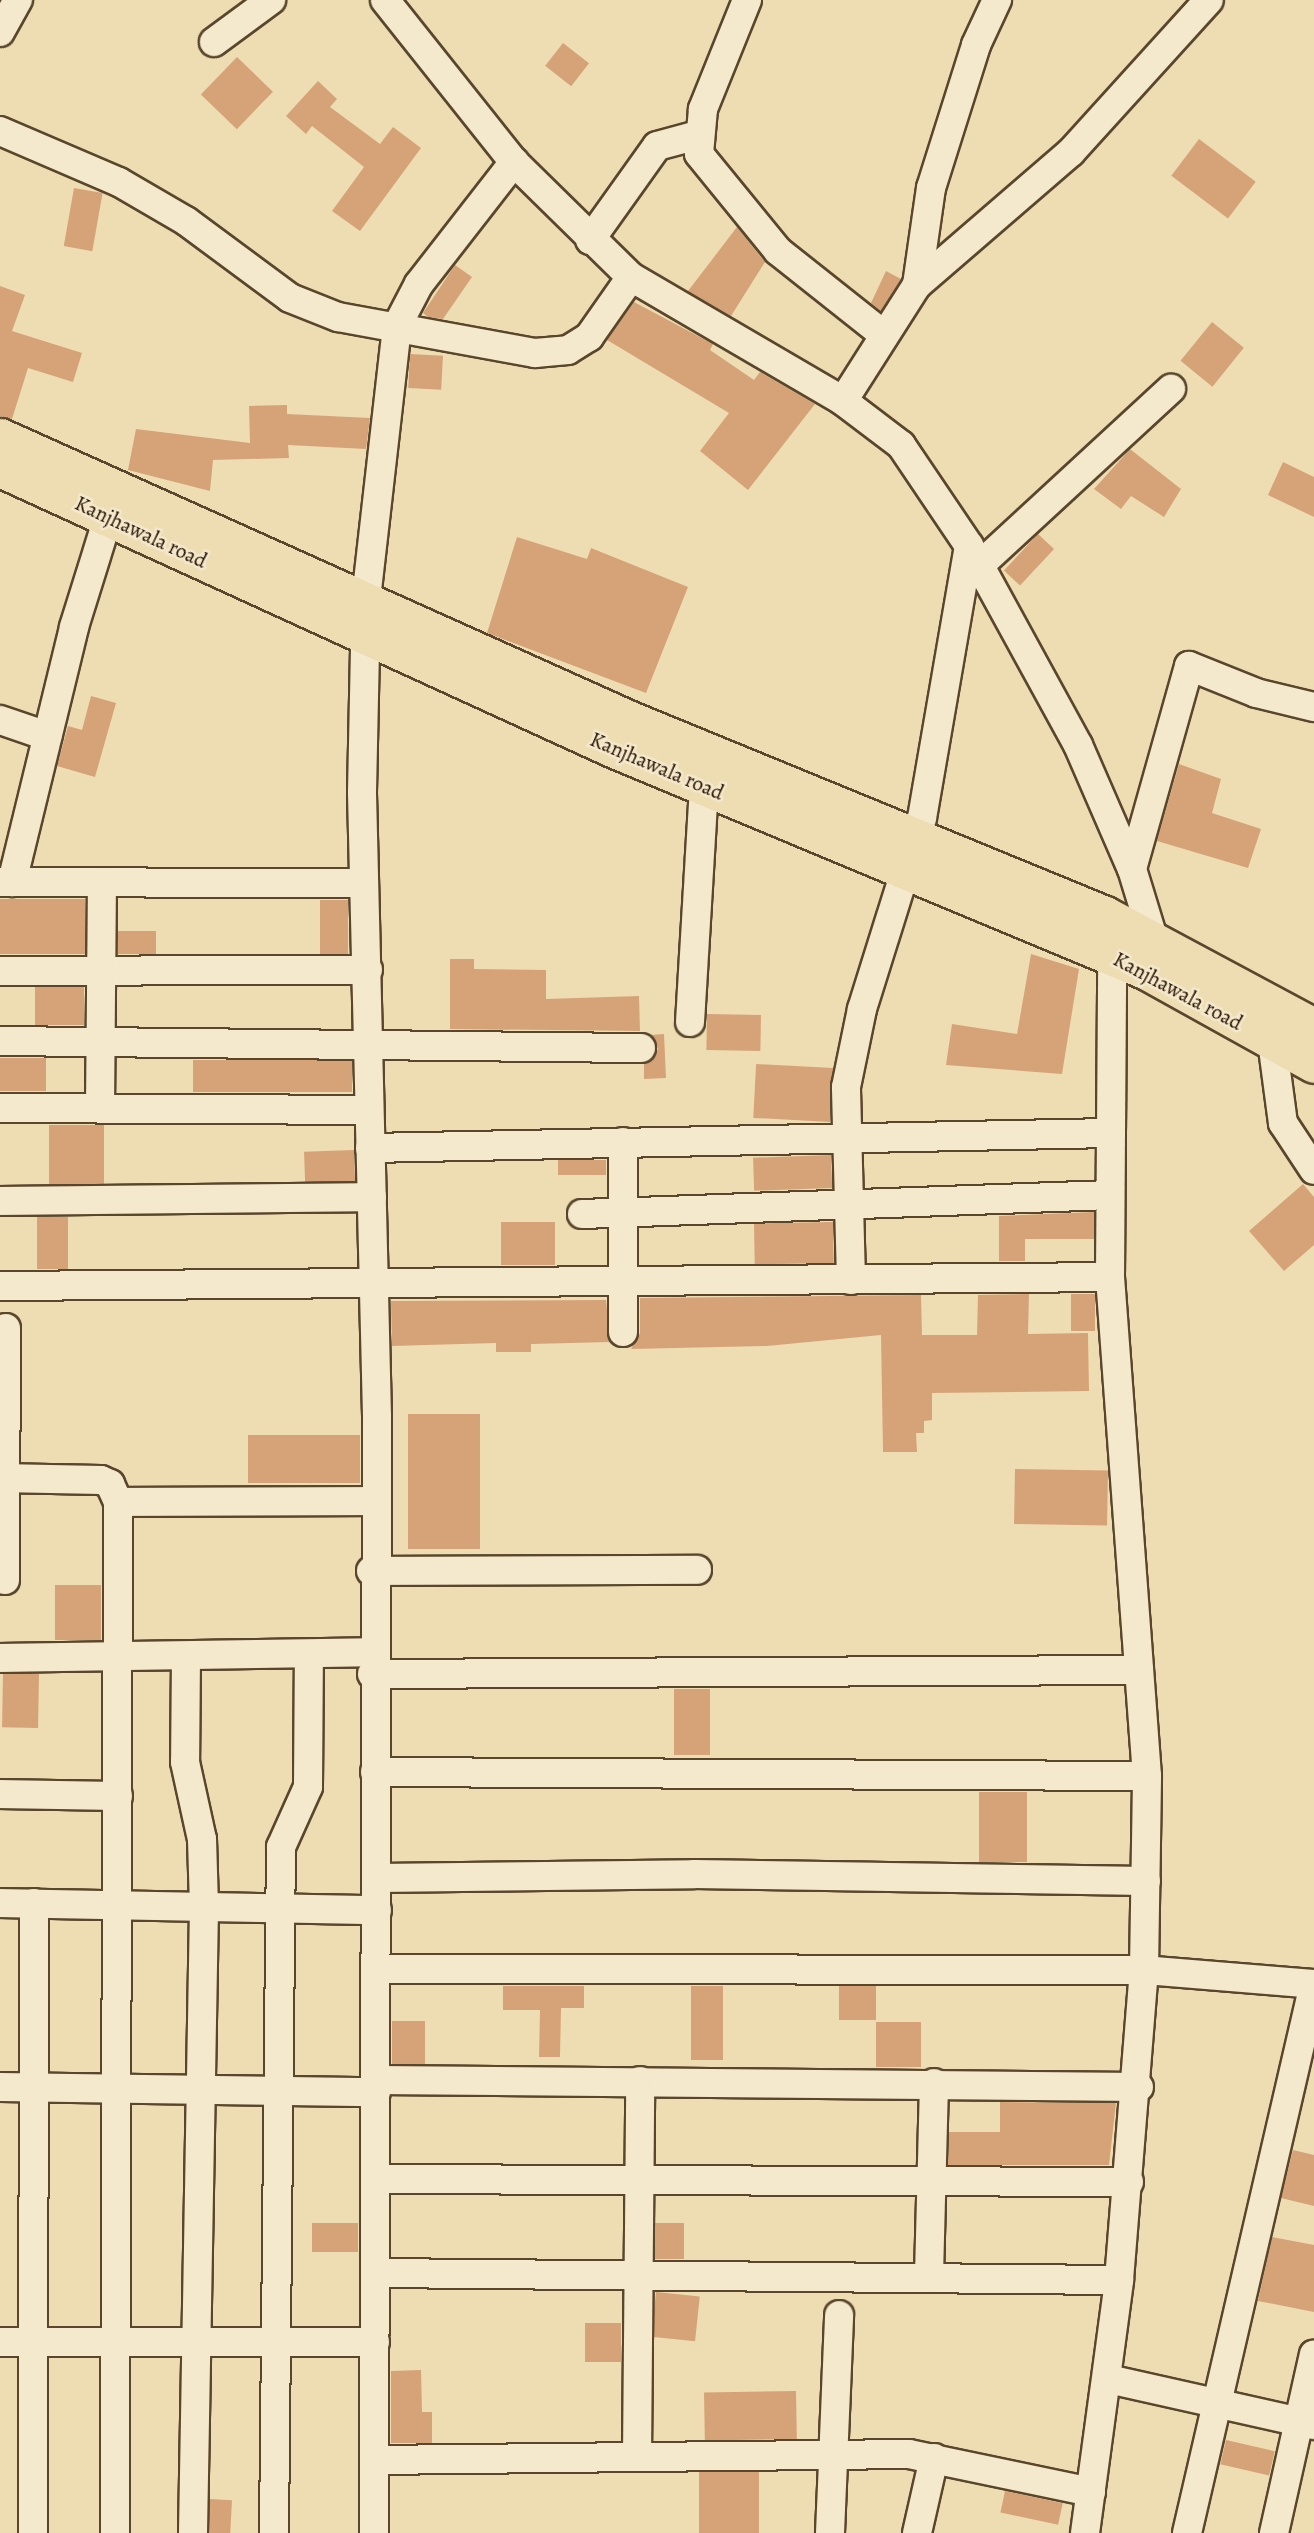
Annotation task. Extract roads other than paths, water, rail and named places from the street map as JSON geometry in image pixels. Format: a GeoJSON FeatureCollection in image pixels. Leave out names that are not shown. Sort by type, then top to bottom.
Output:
{"type":"FeatureCollection","features":[{"type":"Feature","properties":{"kind":"main road","name":"Kanjhawala road"},"geometry":{"type":"LineString","coordinates":[[0,437],[704,786],[911,853],[1154,942],[1314,1027]]}},
{"type":"Feature","properties":{"kind":"main road","name":"Kanjhawala road"},"geometry":{"type":"LineString","coordinates":[[0,468],[108,518],[630,720],[911,853],[1112,955],[1314,1064]]}},
{"type":"Feature","properties":{"kind":"street"},"geometry":{"type":"LineString","coordinates":[[0,32],[19,0]]}},
{"type":"Feature","properties":{"kind":"street"},"geometry":{"type":"LineString","coordinates":[[214,43],[271,0]]}},
{"type":"Feature","properties":{"kind":"street"},"geometry":{"type":"LineString","coordinates":[[385,0],[514,162],[590,240],[631,276],[843,401],[901,445],[975,555],[1078,745],[1132,869],[1154,942]]}},
{"type":"Feature","properties":{"kind":"street"},"geometry":{"type":"LineString","coordinates":[[747,0],[698,135],[699,154],[752,223],[813,282],[884,335]]}},
{"type":"Feature","properties":{"kind":"street"},"geometry":{"type":"LineString","coordinates":[[916,285],[931,188],[976,44],[997,0]]}},
{"type":"Feature","properties":{"kind":"street"},"geometry":{"type":"LineString","coordinates":[[843,401],[916,285],[1071,152],[1195,4]]}},
{"type":"Feature","properties":{"kind":"street"},"geometry":{"type":"LineString","coordinates":[[0,131],[119,182],[186,221],[290,298],[338,317],[535,353],[568,350],[589,337],[631,276]]}},
{"type":"Feature","properties":{"kind":"street"},"geometry":{"type":"LineString","coordinates":[[590,240],[657,146],[698,135]]}},
{"type":"Feature","properties":{"kind":"street"},"geometry":{"type":"LineString","coordinates":[[374,2533],[378,1878],[372,1571],[376,1286],[367,1110],[369,970],[364,883],[365,617],[397,326],[419,284],[514,162]]}},
{"type":"Feature","properties":{"kind":"street"},"geometry":{"type":"LineString","coordinates":[[851,1280],[844,1138],[854,1041],[911,853],[975,555],[1171,389]]}},
{"type":"Feature","properties":{"kind":"street"},"geometry":{"type":"LineString","coordinates":[[108,518],[6,882],[364,883]]}},
{"type":"Feature","properties":{"kind":"street"},"geometry":{"type":"LineString","coordinates":[[1132,869],[1189,666],[1256,693],[1314,707]]}},
{"type":"Feature","properties":{"kind":"street"},"geometry":{"type":"LineString","coordinates":[[0,720],[47,736]]}},
{"type":"Feature","properties":{"kind":"street"},"geometry":{"type":"LineString","coordinates":[[690,1022],[704,786]]}},
{"type":"Feature","properties":{"kind":"street"},"geometry":{"type":"LineString","coordinates":[[100,1108],[104,1041],[103,882]]}},
{"type":"Feature","properties":{"kind":"street"},"geometry":{"type":"LineString","coordinates":[[1085,2533],[1108,2379],[1139,2087],[1146,1881],[1147,1776],[1110,1277],[1108,1133],[1112,955]]}},
{"type":"Feature","properties":{"kind":"street"},"geometry":{"type":"LineString","coordinates":[[0,971],[369,970]]}},
{"type":"Feature","properties":{"kind":"street"},"geometry":{"type":"LineString","coordinates":[[0,1041],[641,1048]]}},
{"type":"Feature","properties":{"kind":"street"},"geometry":{"type":"LineString","coordinates":[[1272,1041],[1283,1123],[1314,1170]]}},
{"type":"Feature","properties":{"kind":"street"},"geometry":{"type":"LineString","coordinates":[[0,1108],[367,1110]]}},
{"type":"Feature","properties":{"kind":"street"},"geometry":{"type":"LineString","coordinates":[[370,1148],[1108,1133]]}},
{"type":"Feature","properties":{"kind":"street"},"geometry":{"type":"LineString","coordinates":[[623,1142],[623,1332]]}},
{"type":"Feature","properties":{"kind":"street"},"geometry":{"type":"LineString","coordinates":[[582,1214],[848,1207],[1109,1195]]}},
{"type":"Feature","properties":{"kind":"street"},"geometry":{"type":"LineString","coordinates":[[0,1201],[372,1197]]}},
{"type":"Feature","properties":{"kind":"street"},"geometry":{"type":"LineString","coordinates":[[0,1286],[623,1286],[1110,1277]]}},
{"type":"Feature","properties":{"kind":"street"},"geometry":{"type":"LineString","coordinates":[[5,1580],[2,1478],[6,1328]]}},
{"type":"Feature","properties":{"kind":"street"},"geometry":{"type":"LineString","coordinates":[[2,1478],[101,1480],[110,1484],[118,1502],[114,1657],[118,1796],[115,2533]]}},
{"type":"Feature","properties":{"kind":"street"},"geometry":{"type":"LineString","coordinates":[[118,1502],[373,1502]]}},
{"type":"Feature","properties":{"kind":"street"},"geometry":{"type":"LineString","coordinates":[[372,1571],[697,1570]]}},
{"type":"Feature","properties":{"kind":"street"},"geometry":{"type":"LineString","coordinates":[[0,1657],[309,1654],[372,1663],[1139,1670]]}},
{"type":"Feature","properties":{"kind":"street"},"geometry":{"type":"LineString","coordinates":[[274,2533],[282,1834],[308,1787],[309,1654]]}},
{"type":"Feature","properties":{"kind":"street"},"geometry":{"type":"LineString","coordinates":[[186,1656],[186,1762],[201,1839],[204,1908],[193,2533]]}},
{"type":"Feature","properties":{"kind":"street"},"geometry":{"type":"LineString","coordinates":[[374,1772],[1147,1776]]}},
{"type":"Feature","properties":{"kind":"street"},"geometry":{"type":"LineString","coordinates":[[0,1794],[118,1796]]}},
{"type":"Feature","properties":{"kind":"street"},"geometry":{"type":"LineString","coordinates":[[378,1878],[694,1874],[1146,1881]]}},
{"type":"Feature","properties":{"kind":"street"},"geometry":{"type":"LineString","coordinates":[[0,1903],[377,1910]]}},
{"type":"Feature","properties":{"kind":"street"},"geometry":{"type":"LineString","coordinates":[[33,2533],[34,1903]]}},
{"type":"Feature","properties":{"kind":"street"},"geometry":{"type":"LineString","coordinates":[[377,1969],[1144,1970],[1314,1984],[1213,2402],[1187,2533]]}},
{"type":"Feature","properties":{"kind":"street"},"geometry":{"type":"LineString","coordinates":[[0,2087],[279,2091],[376,2086],[640,2081],[1139,2087]]}},
{"type":"Feature","properties":{"kind":"street"},"geometry":{"type":"LineString","coordinates":[[637,2457],[640,2081]]}},
{"type":"Feature","properties":{"kind":"street"},"geometry":{"type":"LineString","coordinates":[[929,2275],[934,2083]]}},
{"type":"Feature","properties":{"kind":"street"},"geometry":{"type":"LineString","coordinates":[[375,2179],[1129,2182]]}},
{"type":"Feature","properties":{"kind":"street"},"geometry":{"type":"LineString","coordinates":[[375,2273],[639,2272],[1119,2280]]}},
{"type":"Feature","properties":{"kind":"street"},"geometry":{"type":"LineString","coordinates":[[830,2533],[837,2455],[839,2315]]}},
{"type":"Feature","properties":{"kind":"street"},"geometry":{"type":"LineString","coordinates":[[0,2342],[116,2345],[374,2342]]}},
{"type":"Feature","properties":{"kind":"street"},"geometry":{"type":"LineString","coordinates":[[1274,2533],[1307,2423],[1314,2354]]}},
{"type":"Feature","properties":{"kind":"street"},"geometry":{"type":"LineString","coordinates":[[1108,2379],[1307,2423]]}},
{"type":"Feature","properties":{"kind":"street"},"geometry":{"type":"LineString","coordinates":[[374,2460],[837,2455],[934,2458],[1091,2492]]}},
{"type":"Feature","properties":{"kind":"street"},"geometry":{"type":"LineString","coordinates":[[917,2533],[934,2458]]}}]}
